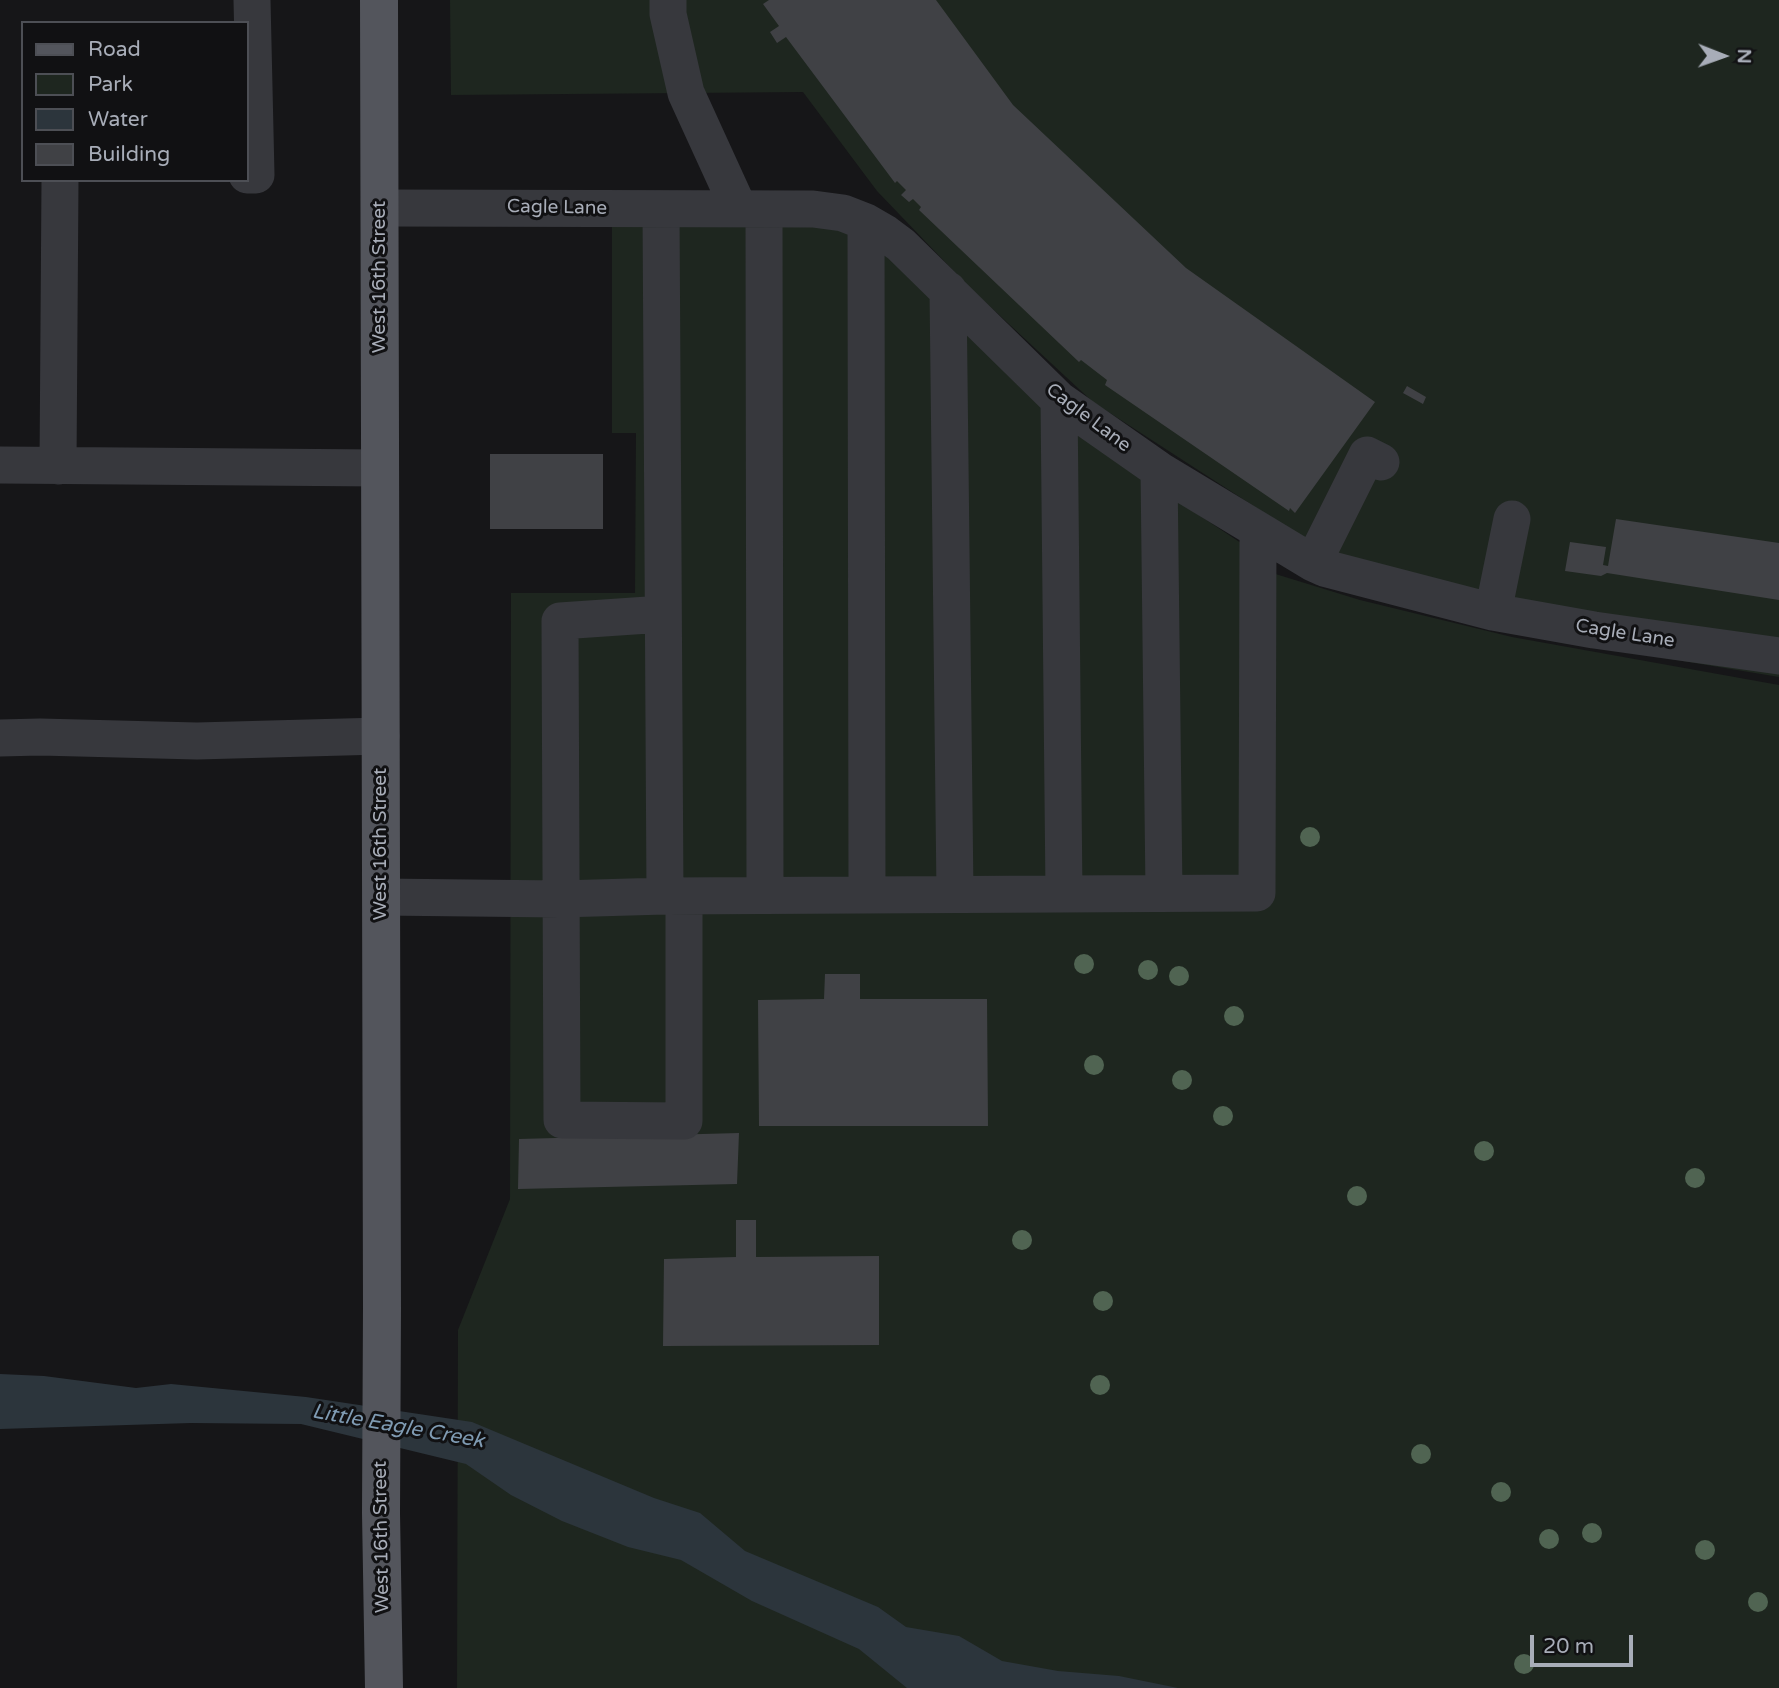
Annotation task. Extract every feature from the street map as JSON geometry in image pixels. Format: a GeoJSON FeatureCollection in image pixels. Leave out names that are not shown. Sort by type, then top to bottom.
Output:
{"type":"FeatureCollection","features":[{"type":"Feature","properties":{"kind":"main road","name":"West 16th Street"},"geometry":{"type":"LineString","coordinates":[[379,0],[381,1513],[384,1688]]}},
{"type":"Feature","properties":{"kind":"lane"},"geometry":{"type":"LineString","coordinates":[[248,175],[256,176],[252,0]]}},
{"type":"Feature","properties":{"kind":"lane"},"geometry":{"type":"LineString","coordinates":[[668,0],[668,13],[686,93],[752,209],[765,895]]}},
{"type":"Feature","properties":{"kind":"lane"},"geometry":{"type":"LineString","coordinates":[[58,466],[60,182]]}},
{"type":"Feature","properties":{"kind":"lane","name":"Cagle Lane"},"geometry":{"type":"LineString","coordinates":[[380,208],[752,209],[843,213],[866,222],[901,245],[1059,400],[1159,470],[1313,563],[1493,612],[1594,630],[1779,656]]}},
{"type":"Feature","properties":{"kind":"lane"},"geometry":{"type":"LineString","coordinates":[[661,209],[663,614],[684,1121],[562,1120],[560,621],[663,614]]}},
{"type":"Feature","properties":{"kind":"lane"},"geometry":{"type":"LineString","coordinates":[[866,222],[867,895]]}},
{"type":"Feature","properties":{"kind":"lane"},"geometry":{"type":"LineString","coordinates":[[948,290],[955,894]]}},
{"type":"Feature","properties":{"kind":"lane"},"geometry":{"type":"LineString","coordinates":[[1059,400],[1064,894]]}},
{"type":"Feature","properties":{"kind":"lane"},"geometry":{"type":"LineString","coordinates":[[1313,563],[1367,455],[1381,462]]}},
{"type":"Feature","properties":{"kind":"lane"},"geometry":{"type":"LineString","coordinates":[[0,466],[380,468]]}},
{"type":"Feature","properties":{"kind":"lane"},"geometry":{"type":"LineString","coordinates":[[1159,470],[1164,893]]}},
{"type":"Feature","properties":{"kind":"lane"},"geometry":{"type":"LineString","coordinates":[[1493,612],[1512,519]]}},
{"type":"Feature","properties":{"kind":"lane"},"geometry":{"type":"LineString","coordinates":[[381,897],[560,899],[765,895],[1257,893],[1258,531]]}},
{"type":"Feature","properties":{"kind":"lane"},"geometry":{"type":"LineString","coordinates":[[0,738],[197,741],[381,736]]}},
{"type":"Feature","properties":{"kind":"green space"},"geometry":{"type":"Polygon","coordinates":[[[450,0],[1779,0],[1779,677],[1514,633],[1300,536],[1093,402],[969,287],[877,191],[803,92],[451,95],[450,0]]]}},
{"type":"Feature","properties":{"kind":"green space"},"geometry":{"type":"Polygon","coordinates":[[[808,224],[836,228],[860,236],[892,260],[1071,430],[1256,553],[1256,568],[1360,600],[1512,637],[1779,685],[1779,1688],[457,1688],[458,1330],[510,1199],[511,593],[635,593],[636,433],[612,433],[612,225],[808,224]]]}},
{"type":"Feature","properties":{"kind":"water","name":"Little Eagle Creek"},"geometry":{"type":"Polygon","coordinates":[[[0,1374],[44,1376],[136,1388],[171,1384],[306,1397],[472,1422],[654,1498],[700,1513],[745,1551],[878,1607],[906,1627],[959,1636],[1002,1661],[1058,1671],[1119,1676],[1178,1688],[907,1688],[859,1649],[752,1601],[681,1560],[628,1547],[562,1521],[511,1495],[466,1464],[301,1424],[191,1423],[0,1429],[0,1374]]]}},
{"type":"Feature","properties":{"kind":"building"},"geometry":{"type":"Polygon","coordinates":[[[769,0],[936,0],[1013,105],[1186,268],[1375,402],[1295,513],[1105,385],[1107,380],[1081,360],[1079,362],[919,210],[921,207],[913,199],[909,202],[901,195],[906,190],[897,181],[895,183],[786,37],[777,43],[770,32],[779,26],[763,4],[769,0]]]}},
{"type":"Feature","properties":{"kind":"building"},"geometry":{"type":"Polygon","coordinates":[[[1407,386],[1426,397],[1423,404],[1403,393],[1407,386]]]}},
{"type":"Feature","properties":{"kind":"building"},"geometry":{"type":"Polygon","coordinates":[[[490,454],[603,454],[603,529],[490,529],[490,454]]]}},
{"type":"Feature","properties":{"kind":"building"},"geometry":{"type":"Polygon","coordinates":[[[1616,519],[1779,543],[1779,600],[1607,573],[1601,576],[1565,571],[1570,542],[1606,547],[1603,565],[1608,566],[1616,519]]]}},
{"type":"Feature","properties":{"kind":"building"},"geometry":{"type":"Polygon","coordinates":[[[825,974],[860,974],[860,999],[987,999],[988,1126],[759,1126],[758,1000],[824,999],[825,974]]]}},
{"type":"Feature","properties":{"kind":"building"},"geometry":{"type":"Polygon","coordinates":[[[739,1133],[737,1184],[518,1189],[519,1139],[739,1133]]]}},
{"type":"Feature","properties":{"kind":"building"},"geometry":{"type":"Polygon","coordinates":[[[736,1220],[756,1220],[756,1257],[879,1256],[879,1345],[663,1346],[664,1259],[736,1257],[736,1220]]]}}]}
